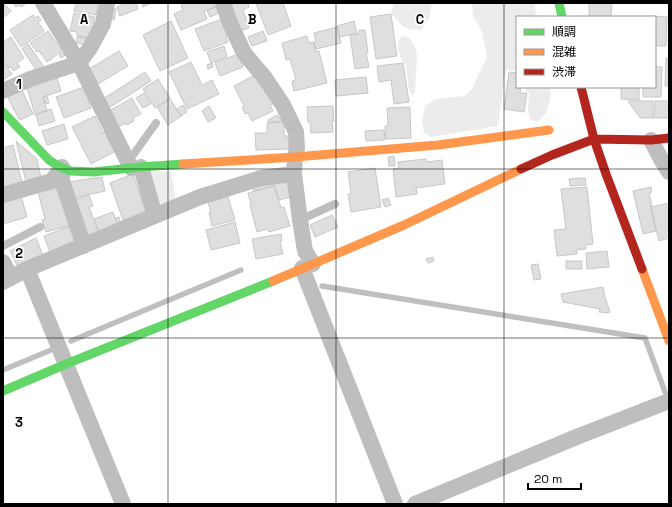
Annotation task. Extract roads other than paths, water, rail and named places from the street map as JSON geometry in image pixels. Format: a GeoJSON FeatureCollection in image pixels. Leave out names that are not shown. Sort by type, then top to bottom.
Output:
{"type":"FeatureCollection","features":[{"type":"Feature","properties":{"kind":"street"},"geometry":{"type":"LineString","coordinates":[[43,3],[80,63],[133,166],[155,216]]}},
{"type":"Feature","properties":{"kind":"street"},"geometry":{"type":"LineString","coordinates":[[3,91],[30,79],[80,63],[103,24],[107,3]]}},
{"type":"Feature","properties":{"kind":"street"},"geometry":{"type":"LineString","coordinates":[[223,3],[230,23],[244,53],[265,78],[283,106],[296,132],[297,148],[294,174],[307,266],[394,504]]}},
{"type":"Feature","properties":{"kind":"street"},"geometry":{"type":"LineString","coordinates":[[559,3],[562,16]]}},
{"type":"Feature","properties":{"kind":"street"},"geometry":{"type":"LineString","coordinates":[[581,88],[594,139],[606,174],[669,341]]}},
{"type":"Feature","properties":{"kind":"street"},"geometry":{"type":"LineString","coordinates":[[3,112],[49,160],[71,171],[93,172],[133,166],[438,145],[550,130]]}},
{"type":"Feature","properties":{"kind":"street"},"geometry":{"type":"LineString","coordinates":[[3,391],[307,266],[404,224],[552,155],[594,139],[651,140],[669,138]]}},
{"type":"Feature","properties":{"kind":"street"},"geometry":{"type":"LineString","coordinates":[[651,140],[669,172]]}},
{"type":"Feature","properties":{"kind":"street"},"geometry":{"type":"LineString","coordinates":[[3,195],[52,181],[62,167]]}},
{"type":"Feature","properties":{"kind":"street"},"geometry":{"type":"LineString","coordinates":[[62,167],[62,182],[84,246]]}},
{"type":"Feature","properties":{"kind":"street"},"geometry":{"type":"LineString","coordinates":[[3,262],[7,280],[28,269],[200,197],[261,178],[294,174]]}},
{"type":"Feature","properties":{"kind":"street"},"geometry":{"type":"LineString","coordinates":[[28,269],[123,504]]}},
{"type":"Feature","properties":{"kind":"street"},"geometry":{"type":"LineString","coordinates":[[415,504],[579,436],[669,401]]}},
{"type":"Feature","properties":{"kind":"lane"},"geometry":{"type":"LineString","coordinates":[[133,166],[156,124]]}},
{"type":"Feature","properties":{"kind":"lane"},"geometry":{"type":"LineString","coordinates":[[300,220],[335,204]]}},
{"type":"Feature","properties":{"kind":"lane"},"geometry":{"type":"LineString","coordinates":[[3,246],[40,227]]}},
{"type":"Feature","properties":{"kind":"waterway"},"geometry":{"type":"LineString","coordinates":[[71,341],[241,270]]}},
{"type":"Feature","properties":{"kind":"waterway"},"geometry":{"type":"LineString","coordinates":[[322,286],[645,338],[665,392]]}},
{"type":"Feature","properties":{"kind":"waterway"},"geometry":{"type":"LineString","coordinates":[[3,370],[51,350]]}}]}
